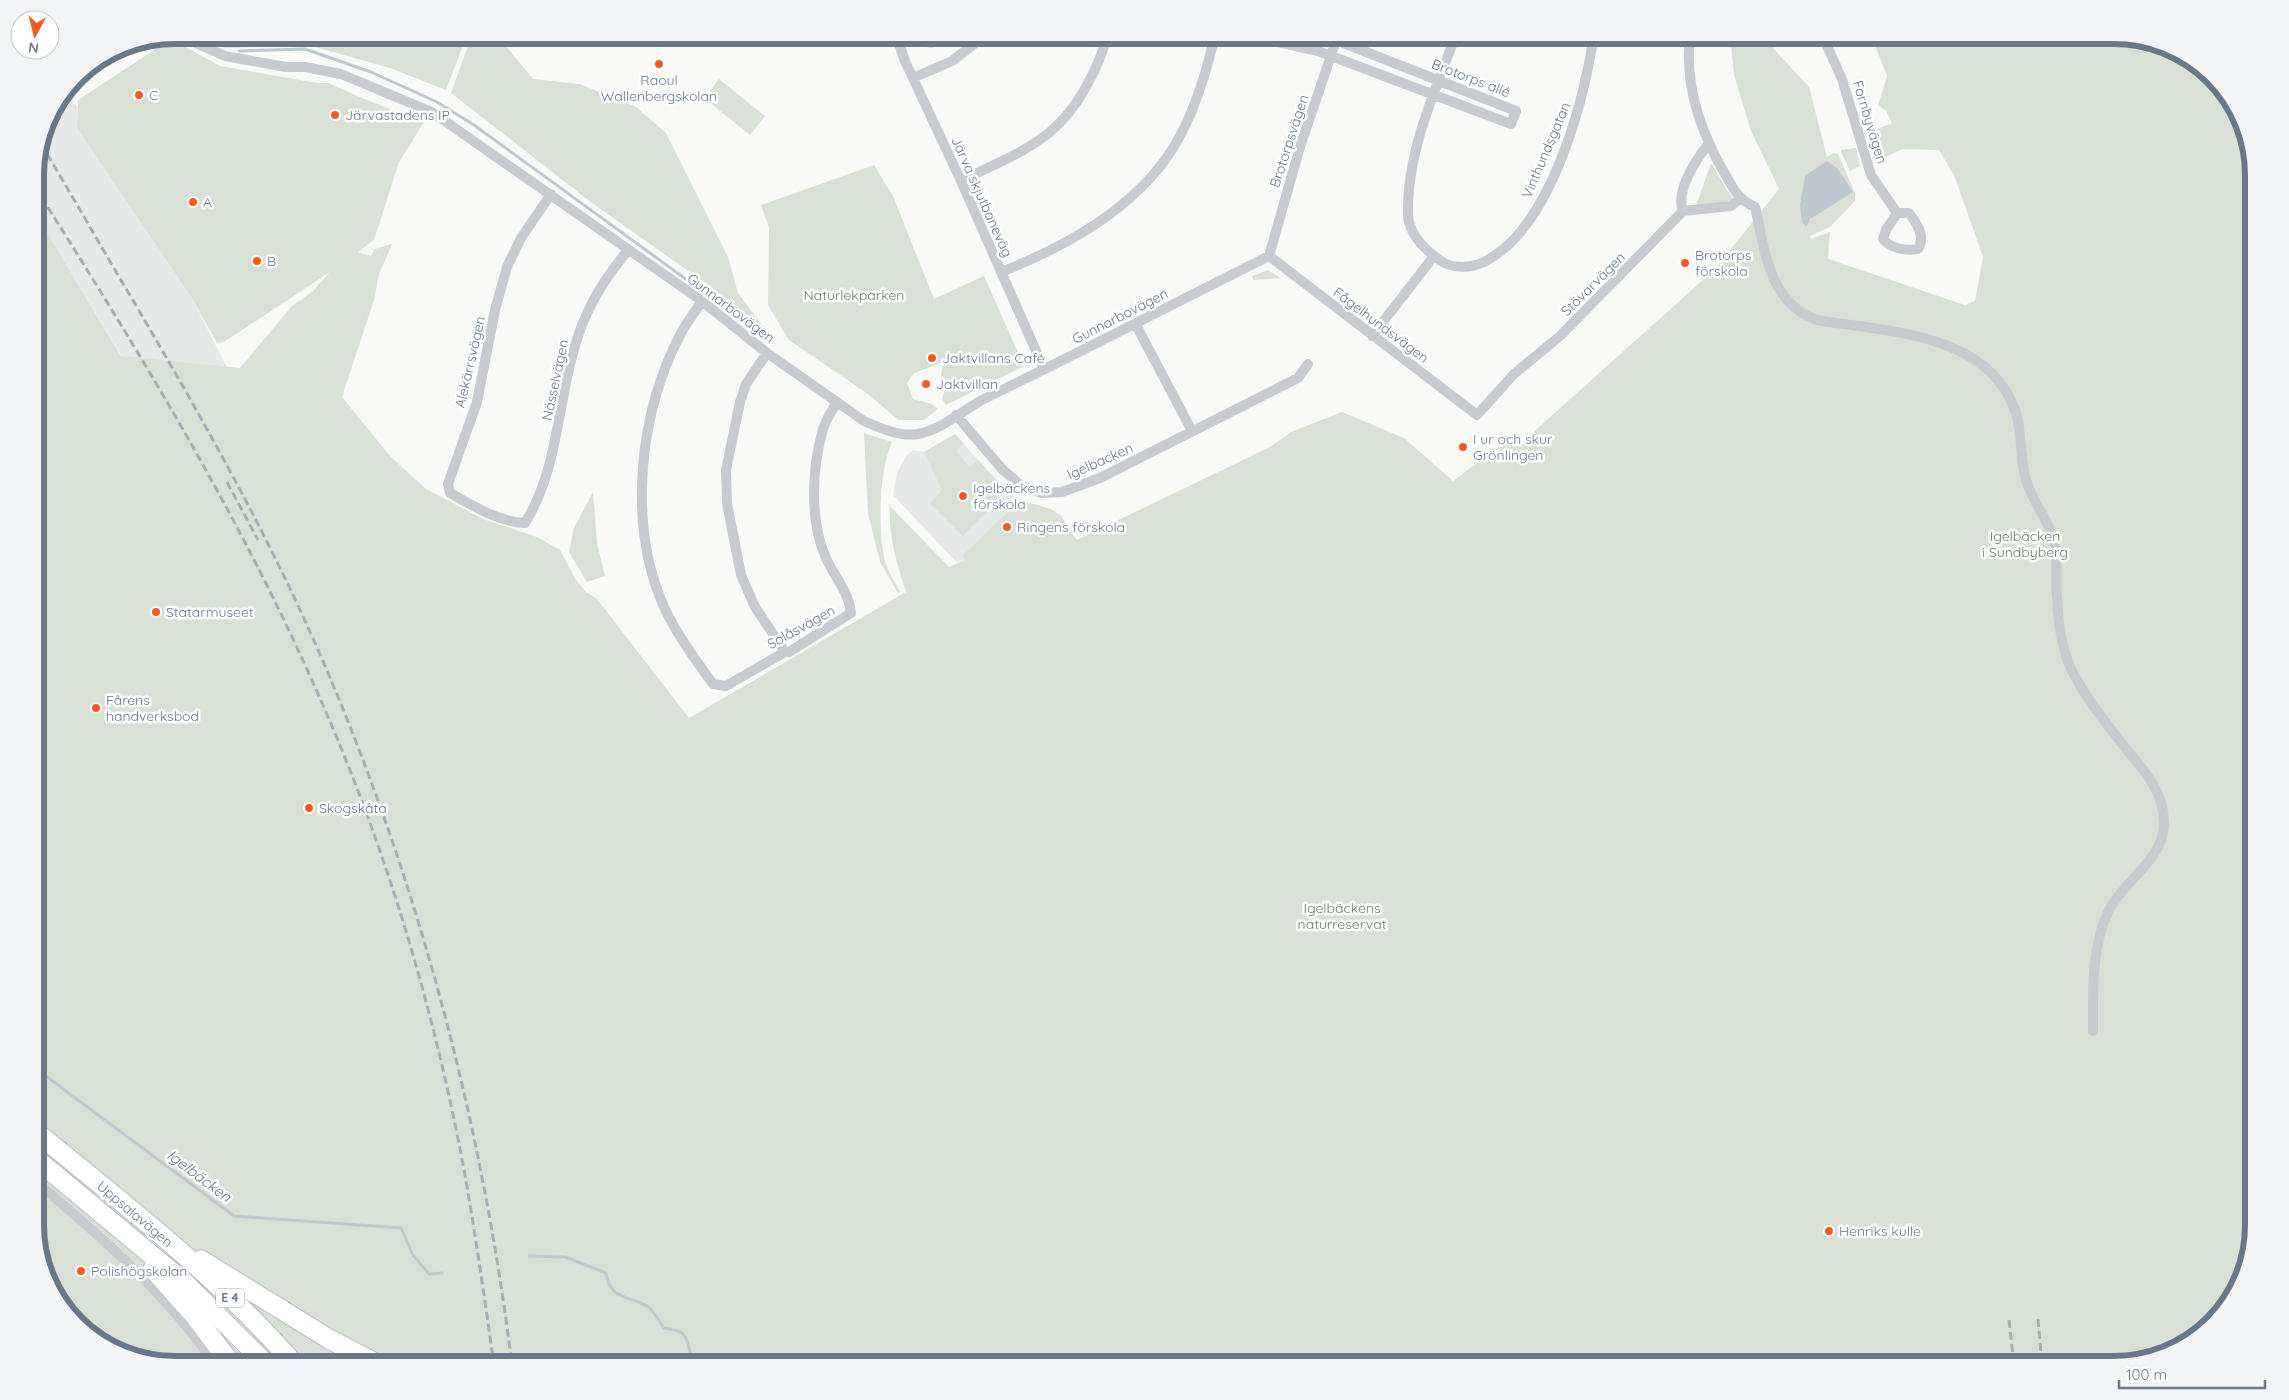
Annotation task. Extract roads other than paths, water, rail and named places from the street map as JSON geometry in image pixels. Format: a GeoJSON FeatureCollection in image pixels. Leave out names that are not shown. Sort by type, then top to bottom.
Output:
{"type":"FeatureCollection","features":[{"type":"Feature","properties":{"kind":"highway","name":"Uppsalavägen"},"geometry":{"type":"LineString","coordinates":[[44,1138],[161,1235],[273,1339],[287,1356]]}},
{"type":"Feature","properties":{"kind":"highway","name":"Uppsalavägen"},"geometry":{"type":"LineString","coordinates":[[44,1165],[185,1283],[258,1356]]}},
{"type":"Feature","properties":{"kind":"highway"},"geometry":{"type":"LineString","coordinates":[[108,1217],[195,1316],[225,1356]]}},
{"type":"Feature","properties":{"kind":"highway"},"geometry":{"type":"LineString","coordinates":[[161,1235],[329,1339],[362,1356]]}},
{"type":"Feature","properties":{"kind":"street","name":"Gunnarbovägen"},"geometry":{"type":"LineString","coordinates":[[198,44],[225,56],[291,68],[305,67],[341,74],[432,112],[702,301],[767,352],[864,421],[882,429],[901,433],[917,434],[934,430],[980,401],[1136,325],[1268,256]]}},
{"type":"Feature","properties":{"kind":"street","name":"Järva skjutbaneväg"},"geometry":{"type":"LineString","coordinates":[[900,44],[1044,370]]}},
{"type":"Feature","properties":{"kind":"street"},"geometry":{"type":"LineString","coordinates":[[913,78],[952,61],[974,44]]}},
{"type":"Feature","properties":{"kind":"street"},"geometry":{"type":"LineString","coordinates":[[961,180],[1027,149],[1065,120],[1081,96],[1099,62],[1104,44]]}},
{"type":"Feature","properties":{"kind":"street"},"geometry":{"type":"LineString","coordinates":[[1001,272],[1070,240],[1110,214],[1150,180],[1180,137],[1193,109],[1207,71],[1213,44]]}},
{"type":"Feature","properties":{"kind":"street","name":"Brotorps allé"},"geometry":{"type":"LineString","coordinates":[[1282,44],[1332,56],[1510,124],[1516,111],[1352,44]]}},
{"type":"Feature","properties":{"kind":"street","name":"Brotorpsvägen"},"geometry":{"type":"LineString","coordinates":[[1268,256],[1300,147],[1335,44]]}},
{"type":"Feature","properties":{"kind":"street","name":"Vinthundsgatan"},"geometry":{"type":"LineString","coordinates":[[1453,44],[1434,95],[1411,175],[1408,214],[1418,240],[1434,256],[1445,264],[1462,267],[1477,266],[1500,254],[1518,236],[1543,200],[1581,102],[1592,44]]}},
{"type":"Feature","properties":{"kind":"street"},"geometry":{"type":"LineString","coordinates":[[1690,44],[1692,95],[1708,145],[1740,198],[1754,207],[1775,284],[1789,304],[1798,311],[1817,320],[1933,340],[1957,348],[1986,368],[2004,390],[2016,412],[2027,484],[2048,524],[2053,538],[2057,566],[2056,599],[2071,668],[2099,714],[2153,783],[2161,802],[2164,822],[2158,850],[2113,903],[2104,922],[2095,964],[2093,1031]]}},
{"type":"Feature","properties":{"kind":"street","name":"Fornbyvägen"},"geometry":{"type":"LineString","coordinates":[[1826,44],[1842,79],[1871,175],[1898,213]]}},
{"type":"Feature","properties":{"kind":"street"},"geometry":{"type":"LineString","coordinates":[[1708,145],[1696,159],[1682,193],[1681,205],[1683,210],[1731,206],[1740,198]]}},
{"type":"Feature","properties":{"kind":"street","name":"Alekärrsvägen"},"geometry":{"type":"LineString","coordinates":[[526,523],[518,523],[483,511],[450,493],[448,484],[477,402],[495,310],[507,267],[521,238],[551,194]]}},
{"type":"Feature","properties":{"kind":"street","name":"Stövarvägen"},"geometry":{"type":"LineString","coordinates":[[1477,415],[1514,374],[1560,336],[1683,210]]}},
{"type":"Feature","properties":{"kind":"street","name":"Nässelvägen"},"geometry":{"type":"LineString","coordinates":[[526,523],[537,505],[552,457],[578,337],[595,295],[628,250]]}},
{"type":"Feature","properties":{"kind":"street","name":"Fågelhundsvägen"},"geometry":{"type":"LineString","coordinates":[[1268,256],[1477,415]]}},
{"type":"Feature","properties":{"kind":"street"},"geometry":{"type":"LineString","coordinates":[[1372,336],[1434,256]]}},
{"type":"Feature","properties":{"kind":"street","name":"Solåsvägen"},"geometry":{"type":"LineString","coordinates":[[702,301],[681,332],[672,352],[651,414],[642,464],[643,527],[651,567],[664,606],[682,642],[713,684],[720,687],[726,686],[785,652],[789,652],[851,613],[850,603],[825,557],[818,529],[815,503],[816,470],[821,438],[824,427],[837,402]]}},
{"type":"Feature","properties":{"kind":"street"},"geometry":{"type":"LineString","coordinates":[[1136,325],[1192,431]]}},
{"type":"Feature","properties":{"kind":"street"},"geometry":{"type":"LineString","coordinates":[[767,352],[746,384],[740,402],[726,470],[727,503],[741,575],[755,607],[785,652]]}},
{"type":"Feature","properties":{"kind":"street","name":"Igelbacken"},"geometry":{"type":"LineString","coordinates":[[956,415],[1003,470],[1022,486],[1041,493],[1062,492],[1081,487],[1298,378],[1308,364]]}},
{"type":"Feature","properties":{"kind":"street"},"geometry":{"type":"LineString","coordinates":[[44,1189],[123,1256],[151,1284],[196,1336],[210,1356]]}},
{"type":"Feature","properties":{"kind":"waterway"},"geometry":{"type":"LineString","coordinates":[[239,51],[305,49],[371,72],[437,102],[474,125],[709,296]]}},
{"type":"Feature","properties":{"kind":"waterway","name":"Igelbäcken"},"geometry":{"type":"LineString","coordinates":[[44,1075],[234,1216],[401,1228],[413,1255],[429,1274],[442,1273]]}},
{"type":"Feature","properties":{"kind":"waterway","name":"Igelbäcken"},"geometry":{"type":"LineString","coordinates":[[529,1256],[565,1257],[606,1273],[611,1288],[616,1292],[649,1308],[664,1328],[683,1334],[692,1356]]}},
{"type":"Feature","properties":{"kind":"railway"},"geometry":{"type":"LineString","coordinates":[[46,152],[176,374],[232,474],[308,628],[364,763],[394,846],[445,1016],[484,1190],[500,1277],[511,1356]]}},
{"type":"Feature","properties":{"kind":"railway"},"geometry":{"type":"LineString","coordinates":[[44,201],[148,369],[219,493],[284,620],[314,685],[363,803],[404,925],[438,1049],[465,1175],[493,1356]]}},
{"type":"Feature","properties":{"kind":"railway"},"geometry":{"type":"LineString","coordinates":[[227,482],[258,540]]}},
{"type":"Feature","properties":{"kind":"railway"},"geometry":{"type":"LineString","coordinates":[[2038,1319],[2041,1356]]}},
{"type":"Feature","properties":{"kind":"railway"},"geometry":{"type":"LineString","coordinates":[[2009,1320],[2013,1356]]}},
{"type":"Feature","properties":{"kind":"place","name":"Raoul Wallenbergskolan"},"geometry":{"type":"Point","coordinates":[659,64]}},
{"type":"Feature","properties":{"kind":"place","name":"C"},"geometry":{"type":"Point","coordinates":[139,95]}},
{"type":"Feature","properties":{"kind":"place","name":"Järvastadens IP"},"geometry":{"type":"Point","coordinates":[335,115]}},
{"type":"Feature","properties":{"kind":"place","name":"A"},"geometry":{"type":"Point","coordinates":[193,202]}},
{"type":"Feature","properties":{"kind":"place","name":"B"},"geometry":{"type":"Point","coordinates":[257,261]}},
{"type":"Feature","properties":{"kind":"place","name":"Brotorps förskola"},"geometry":{"type":"Point","coordinates":[1685,263]}},
{"type":"Feature","properties":{"kind":"place","name":"Jaktvillans Café"},"geometry":{"type":"Point","coordinates":[932,358]}},
{"type":"Feature","properties":{"kind":"place","name":"Jaktvillan"},"geometry":{"type":"Point","coordinates":[926,384]}},
{"type":"Feature","properties":{"kind":"place","name":"I ur och skur Grönlingen"},"geometry":{"type":"Point","coordinates":[1463,447]}},
{"type":"Feature","properties":{"kind":"place","name":"Igelbäckens förskola"},"geometry":{"type":"Point","coordinates":[963,496]}},
{"type":"Feature","properties":{"kind":"place","name":"Ringens förskola"},"geometry":{"type":"Point","coordinates":[1007,527]}},
{"type":"Feature","properties":{"kind":"place","name":"Statarmuseet"},"geometry":{"type":"Point","coordinates":[156,612]}},
{"type":"Feature","properties":{"kind":"place","name":"Fårens handverksbod"},"geometry":{"type":"Point","coordinates":[96,708]}},
{"type":"Feature","properties":{"kind":"place","name":"Skogskåta"},"geometry":{"type":"Point","coordinates":[309,808]}},
{"type":"Feature","properties":{"kind":"place","name":"Henriks kulle"},"geometry":{"type":"Point","coordinates":[1829,1231]}},
{"type":"Feature","properties":{"kind":"place","name":"Polishögskolan"},"geometry":{"type":"Point","coordinates":[81,1271]}},
{"type":"Feature","properties":{"kind":"park label","name":"Naturlekparken"},"geometry":{"type":"Point","coordinates":[854,295]}},
{"type":"Feature","properties":{"kind":"park label","name":"Igelbäcken i Sundbyberg"},"geometry":{"type":"Point","coordinates":[2025,544]}},
{"type":"Feature","properties":{"kind":"park label","name":"Igelbäckens naturreservat"},"geometry":{"type":"Point","coordinates":[1342,916]}}]}
